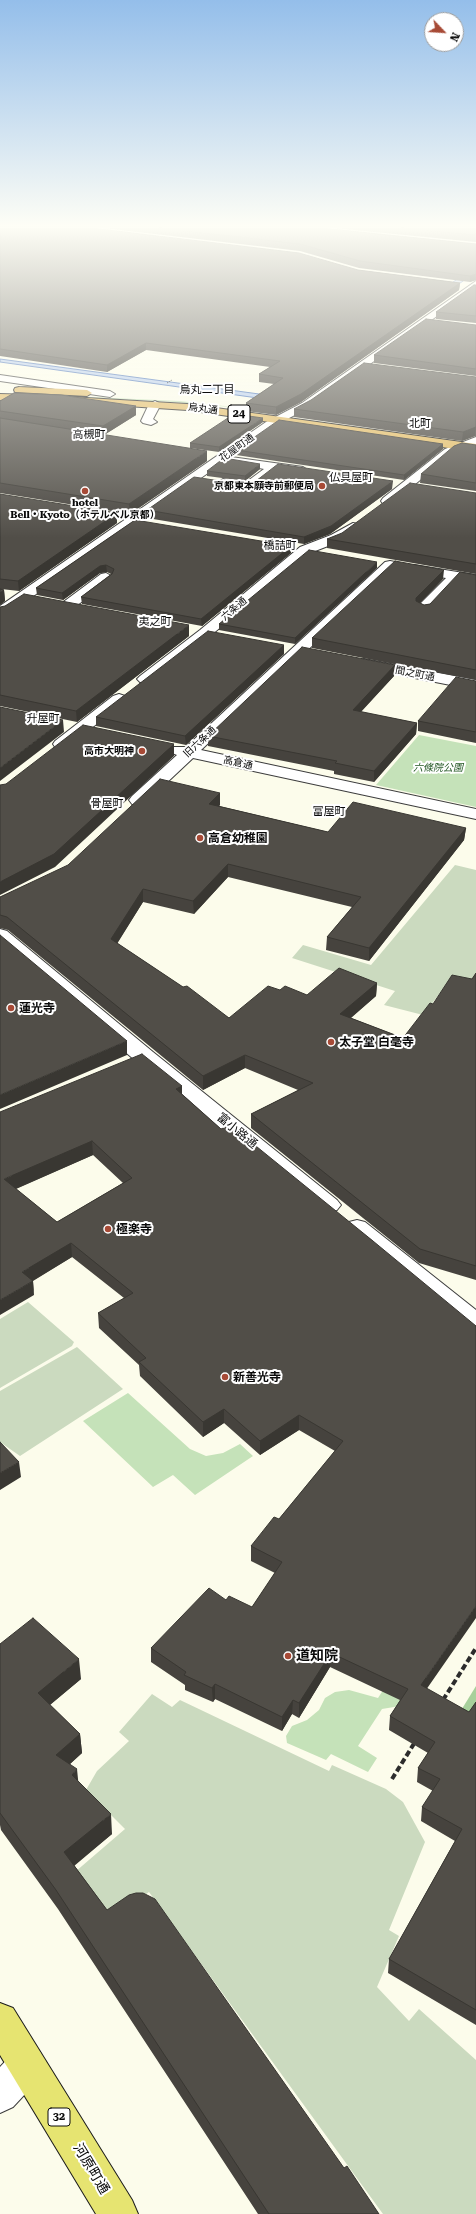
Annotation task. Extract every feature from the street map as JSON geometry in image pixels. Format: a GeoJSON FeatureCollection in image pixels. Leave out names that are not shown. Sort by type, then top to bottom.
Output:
{"type":"FeatureCollection","features":[{"type":"Feature","properties":{"kind":"highway","name":"烏丸通"},"geometry":{"type":"LineString","coordinates":[[0,389],[190,399],[295,411],[476,437]]}},
{"type":"Feature","properties":{"kind":"highway","name":"烏丸通"},"geometry":{"type":"LineString","coordinates":[[0,397],[168,405],[279,419],[476,448]]}},
{"type":"Feature","properties":{"kind":"main road","name":"河原町通"},"geometry":{"type":"LineString","coordinates":[[0,2021],[118,2214]]}},
{"type":"Feature","properties":{"kind":"street","name":"花屋町通"},"geometry":{"type":"LineString","coordinates":[[0,613],[132,520],[279,419],[295,411],[410,331]]}},
{"type":"Feature","properties":{"kind":"street"},"geometry":{"type":"LineString","coordinates":[[361,366],[379,369]]}},
{"type":"Feature","properties":{"kind":"street"},"geometry":{"type":"LineString","coordinates":[[0,378],[110,394]]}},
{"type":"Feature","properties":{"kind":"street"},"geometry":{"type":"LineString","coordinates":[[154,404],[147,421],[156,421],[168,405]]}},
{"type":"Feature","properties":{"kind":"street"},"geometry":{"type":"LineString","coordinates":[[375,510],[406,487],[449,451],[476,440]]}},
{"type":"Feature","properties":{"kind":"street"},"geometry":{"type":"LineString","coordinates":[[207,456],[317,473]]}},
{"type":"Feature","properties":{"kind":"street"},"geometry":{"type":"LineString","coordinates":[[193,479],[247,487],[275,466]]}},
{"type":"Feature","properties":{"kind":"street"},"geometry":{"type":"LineString","coordinates":[[385,484],[424,490]]}},
{"type":"Feature","properties":{"kind":"street"},"geometry":{"type":"LineString","coordinates":[[117,518],[148,523]]}},
{"type":"Feature","properties":{"kind":"street","name":"六条通"},"geometry":{"type":"LineString","coordinates":[[49,754],[204,633],[305,550],[336,538],[363,520]]}},
{"type":"Feature","properties":{"kind":"street"},"geometry":{"type":"LineString","coordinates":[[286,546],[333,555]]}},
{"type":"Feature","properties":{"kind":"street","name":"旧六条通"},"geometry":{"type":"LineString","coordinates":[[125,812],[297,652],[383,563],[456,576]]}},
{"type":"Feature","properties":{"kind":"street"},"geometry":{"type":"LineString","coordinates":[[423,609],[456,576],[476,579]]}},
{"type":"Feature","properties":{"kind":"street"},"geometry":{"type":"LineString","coordinates":[[66,606],[106,577]]}},
{"type":"Feature","properties":{"kind":"street"},"geometry":{"type":"LineString","coordinates":[[0,594],[82,610]]}},
{"type":"Feature","properties":{"kind":"street"},"geometry":{"type":"LineString","coordinates":[[182,629],[223,637]]}},
{"type":"Feature","properties":{"kind":"street","name":"間之町通"},"geometry":{"type":"LineString","coordinates":[[351,662],[476,685]]}},
{"type":"Feature","properties":{"kind":"street"},"geometry":{"type":"LineString","coordinates":[[60,726],[101,735]]}},
{"type":"Feature","properties":{"kind":"street","name":"高倉通"},"geometry":{"type":"LineString","coordinates":[[160,747],[476,814]]}},
{"type":"Feature","properties":{"kind":"street","name":"富小路通"},"geometry":{"type":"LineString","coordinates":[[0,935],[145,1056],[476,1324]]}},
{"type":"Feature","properties":{"kind":"street"},"geometry":{"type":"LineString","coordinates":[[124,1066],[145,1056]]}},
{"type":"Feature","properties":{"kind":"street"},"geometry":{"type":"LineString","coordinates":[[0,2094],[27,2065]]}},
{"type":"Feature","properties":{"kind":"path"},"geometry":{"type":"LineString","coordinates":[[438,1707],[476,1648]]}},
{"type":"Feature","properties":{"kind":"path"},"geometry":{"type":"LineString","coordinates":[[392,1779],[417,1740]]}},
{"type":"Feature","properties":{"kind":"green space"},"geometry":{"type":"Polygon","coordinates":[[[3,393],[180,401],[251,409],[174,402],[3,393]]]}},
{"type":"Feature","properties":{"kind":"green space","name":"六條院公園"},"geometry":{"type":"Polygon","coordinates":[[[419,735],[476,746],[476,807],[376,785],[419,735]]]}},
{"type":"Feature","properties":{"kind":"green space"},"geometry":{"type":"Polygon","coordinates":[[[455,865],[476,870],[476,993],[447,984],[423,1015],[384,1005],[395,991],[292,958],[303,945],[371,965],[455,865]]]}},
{"type":"Feature","properties":{"kind":"green space"},"geometry":{"type":"Polygon","coordinates":[[[28,1302],[74,1342],[72,1346],[0,1388],[0,1319],[28,1302]]]}},
{"type":"Feature","properties":{"kind":"green space"},"geometry":{"type":"Polygon","coordinates":[[[77,1347],[123,1389],[20,1456],[0,1442],[0,1391],[77,1347]]]}},
{"type":"Feature","properties":{"kind":"green space"},"geometry":{"type":"Polygon","coordinates":[[[128,1393],[190,1449],[206,1456],[223,1453],[240,1444],[253,1456],[195,1495],[173,1475],[153,1487],[83,1421],[128,1393]]]}},
{"type":"Feature","properties":{"kind":"green space"},"geometry":{"type":"Polygon","coordinates":[[[402,1661],[428,1676],[400,1706],[382,1709],[358,1746],[377,1758],[368,1772],[331,1754],[326,1760],[287,1743],[286,1736],[292,1726],[307,1720],[319,1710],[325,1698],[335,1692],[349,1690],[378,1698],[402,1661]]]}},
{"type":"Feature","properties":{"kind":"green space"},"geometry":{"type":"Polygon","coordinates":[[[476,1686],[476,1708],[467,1722],[457,1717],[476,1686]]]}},
{"type":"Feature","properties":{"kind":"green space"},"geometry":{"type":"Polygon","coordinates":[[[152,1694],[172,1707],[180,1700],[329,1771],[332,1765],[386,1789],[403,1802],[425,1842],[389,1930],[399,1936],[377,1987],[409,2021],[419,2009],[476,2060],[476,2214],[383,2214],[149,1892],[113,1917],[75,1872],[125,1829],[86,1790],[97,1771],[129,1741],[119,1732],[152,1694]]]}},
{"type":"Feature","properties":{"kind":"water"},"geometry":{"type":"Polygon","coordinates":[[[381,331],[391,331],[296,397],[272,400],[0,362],[0,359],[274,396],[290,394],[381,331]]]}},
{"type":"Feature","properties":{"kind":"building"},"geometry":{"type":"Polygon","coordinates":[[[0,331],[391,331],[301,394],[276,407],[246,403],[283,378],[259,374],[280,361],[146,343],[107,365],[0,349],[0,331]]]}},
{"type":"Feature","properties":{"kind":"building"},"geometry":{"type":"Polygon","coordinates":[[[408,331],[476,331],[476,369],[374,355],[408,331]]]}},
{"type":"Feature","properties":{"kind":"building"},"geometry":{"type":"Polygon","coordinates":[[[364,363],[476,377],[476,427],[463,432],[294,409],[311,400],[364,363]]]}},
{"type":"Feature","properties":{"kind":"building"},"geometry":{"type":"Polygon","coordinates":[[[14,393],[61,395],[136,406],[103,426],[0,411],[0,401],[14,393]]]}},
{"type":"Feature","properties":{"kind":"building"},"geometry":{"type":"Polygon","coordinates":[[[234,414],[263,418],[219,447],[190,443],[234,414]]]}},
{"type":"Feature","properties":{"kind":"building"},"geometry":{"type":"Polygon","coordinates":[[[0,418],[207,451],[129,504],[0,483],[0,418]]]}},
{"type":"Feature","properties":{"kind":"building"},"geometry":{"type":"Polygon","coordinates":[[[279,420],[443,444],[404,475],[236,450],[279,420]]]}},
{"type":"Feature","properties":{"kind":"building"},"geometry":{"type":"Polygon","coordinates":[[[462,443],[476,445],[476,483],[421,474],[454,446],[462,443]]]}},
{"type":"Feature","properties":{"kind":"building"},"geometry":{"type":"Polygon","coordinates":[[[224,458],[260,464],[245,476],[207,471],[224,458]]]}},
{"type":"Feature","properties":{"kind":"building"},"geometry":{"type":"Polygon","coordinates":[[[278,464],[393,481],[331,526],[304,537],[147,510],[194,477],[247,485],[252,484],[278,464]]]}},
{"type":"Feature","properties":{"kind":"building"},"geometry":{"type":"Polygon","coordinates":[[[410,483],[476,493],[476,564],[327,539],[342,533],[410,483]]]}},
{"type":"Feature","properties":{"kind":"building"},"geometry":{"type":"Polygon","coordinates":[[[0,494],[117,513],[18,581],[0,579],[0,494]]]}},
{"type":"Feature","properties":{"kind":"building"},"geometry":{"type":"Polygon","coordinates":[[[135,520],[291,546],[201,619],[81,597],[112,574],[114,569],[106,565],[100,566],[62,593],[36,588],[135,520]]]}},
{"type":"Feature","properties":{"kind":"building"},"geometry":{"type":"Polygon","coordinates":[[[309,550],[377,562],[295,638],[219,624],[309,550]]]}},
{"type":"Feature","properties":{"kind":"building"},"geometry":{"type":"Polygon","coordinates":[[[395,561],[444,570],[416,598],[416,601],[424,605],[430,604],[460,572],[476,575],[476,670],[312,638],[395,561]]]}},
{"type":"Feature","properties":{"kind":"building"},"geometry":{"type":"Polygon","coordinates":[[[24,594],[189,625],[76,711],[0,695],[0,607],[5,606],[24,594]]]}},
{"type":"Feature","properties":{"kind":"building"},"geometry":{"type":"Polygon","coordinates":[[[208,631],[284,645],[185,736],[96,717],[208,631]]]}},
{"type":"Feature","properties":{"kind":"building"},"geometry":{"type":"Polygon","coordinates":[[[302,647],[395,665],[353,710],[417,723],[374,771],[335,763],[337,761],[208,736],[302,647]]]}},
{"type":"Feature","properties":{"kind":"building"},"geometry":{"type":"Polygon","coordinates":[[[456,677],[476,681],[476,732],[418,721],[456,677]]]}},
{"type":"Feature","properties":{"kind":"building"},"geometry":{"type":"Polygon","coordinates":[[[0,707],[63,720],[0,768],[0,707]]]}},
{"type":"Feature","properties":{"kind":"building"},"geometry":{"type":"Polygon","coordinates":[[[83,725],[174,744],[54,854],[0,882],[0,785],[6,784],[83,725]]]}},
{"type":"Feature","properties":{"kind":"building"},"geometry":{"type":"Polygon","coordinates":[[[160,779],[220,793],[209,804],[328,832],[353,802],[466,828],[369,948],[327,937],[361,897],[228,864],[193,901],[143,889],[111,939],[183,987],[187,986],[229,1018],[268,986],[280,990],[285,986],[307,995],[339,968],[377,983],[340,1014],[403,1038],[430,1003],[433,1004],[452,975],[472,979],[476,973],[476,1266],[420,1249],[251,1114],[313,1083],[245,1055],[203,1076],[7,917],[0,915],[0,897],[68,865],[160,779]]]}},
{"type":"Feature","properties":{"kind":"building"},"geometry":{"type":"Polygon","coordinates":[[[0,935],[127,1041],[0,1095],[0,935]]]}},
{"type":"Feature","properties":{"kind":"building"},"geometry":{"type":"Polygon","coordinates":[[[142,1054],[182,1086],[176,1089],[221,1129],[230,1125],[476,1326],[476,1606],[421,1685],[469,1712],[476,1702],[476,2010],[389,1959],[462,1829],[422,1807],[440,1779],[418,1768],[435,1742],[390,1716],[408,1689],[331,1653],[299,1703],[293,1700],[282,1717],[215,1684],[212,1688],[184,1675],[186,1672],[151,1648],[209,1588],[226,1600],[229,1596],[252,1607],[282,1562],[251,1546],[274,1517],[279,1519],[343,1441],[299,1415],[260,1441],[224,1409],[203,1422],[139,1362],[146,1358],[98,1313],[133,1293],[71,1243],[22,1272],[33,1281],[0,1300],[0,1112],[142,1054]],[[92,1141],[4,1179],[57,1222],[132,1178],[92,1141]]]}},
{"type":"Feature","properties":{"kind":"building"},"geometry":{"type":"Polygon","coordinates":[[[0,1442],[19,1462],[0,1473],[0,1442]]]}},
{"type":"Feature","properties":{"kind":"building"},"geometry":{"type":"Polygon","coordinates":[[[33,1618],[79,1659],[38,1693],[80,1734],[56,1755],[77,1769],[72,1775],[111,1814],[64,1852],[107,1910],[129,1895],[136,1893],[143,1893],[155,1899],[344,2168],[347,2166],[379,2214],[269,2214],[56,1890],[0,1813],[0,1644],[33,1618]]]}},
{"type":"Feature","properties":{"kind":"place","name":"京都東本願寺前郵便局"},"geometry":{"type":"Point","coordinates":[322,486]}},
{"type":"Feature","properties":{"kind":"place","name":"hotel Bell・Kyoto（ホテルベル京都）"},"geometry":{"type":"Point","coordinates":[85,491]}},
{"type":"Feature","properties":{"kind":"place","name":"高市大明神"},"geometry":{"type":"Point","coordinates":[142,751]}},
{"type":"Feature","properties":{"kind":"place","name":"高倉幼稚園"},"geometry":{"type":"Point","coordinates":[200,838]}},
{"type":"Feature","properties":{"kind":"place","name":"蓮光寺"},"geometry":{"type":"Point","coordinates":[11,1008]}},
{"type":"Feature","properties":{"kind":"place","name":"太子堂 白毫寺"},"geometry":{"type":"Point","coordinates":[331,1042]}},
{"type":"Feature","properties":{"kind":"place","name":"極楽寺"},"geometry":{"type":"Point","coordinates":[108,1229]}},
{"type":"Feature","properties":{"kind":"place","name":"新善光寺"},"geometry":{"type":"Point","coordinates":[225,1377]}},
{"type":"Feature","properties":{"kind":"place","name":"道知院"},"geometry":{"type":"Point","coordinates":[288,1656]}},
{"type":"Feature","properties":{"kind":"district","name":"烏丸二丁目"},"geometry":{"type":"Point","coordinates":[207,390]}},
{"type":"Feature","properties":{"kind":"district","name":"北町"},"geometry":{"type":"Point","coordinates":[420,424]}},
{"type":"Feature","properties":{"kind":"district","name":"高槻町"},"geometry":{"type":"Point","coordinates":[89,435]}},
{"type":"Feature","properties":{"kind":"district","name":"仏具屋町"},"geometry":{"type":"Point","coordinates":[351,478]}},
{"type":"Feature","properties":{"kind":"district","name":"橋詰町"},"geometry":{"type":"Point","coordinates":[280,546]}},
{"type":"Feature","properties":{"kind":"district","name":"夷之町"},"geometry":{"type":"Point","coordinates":[155,622]}},
{"type":"Feature","properties":{"kind":"district","name":"升屋町"},"geometry":{"type":"Point","coordinates":[43,719]}},
{"type":"Feature","properties":{"kind":"district","name":"骨屋町"},"geometry":{"type":"Point","coordinates":[107,804]}},
{"type":"Feature","properties":{"kind":"district","name":"富屋町"},"geometry":{"type":"Point","coordinates":[329,812]}}]}
